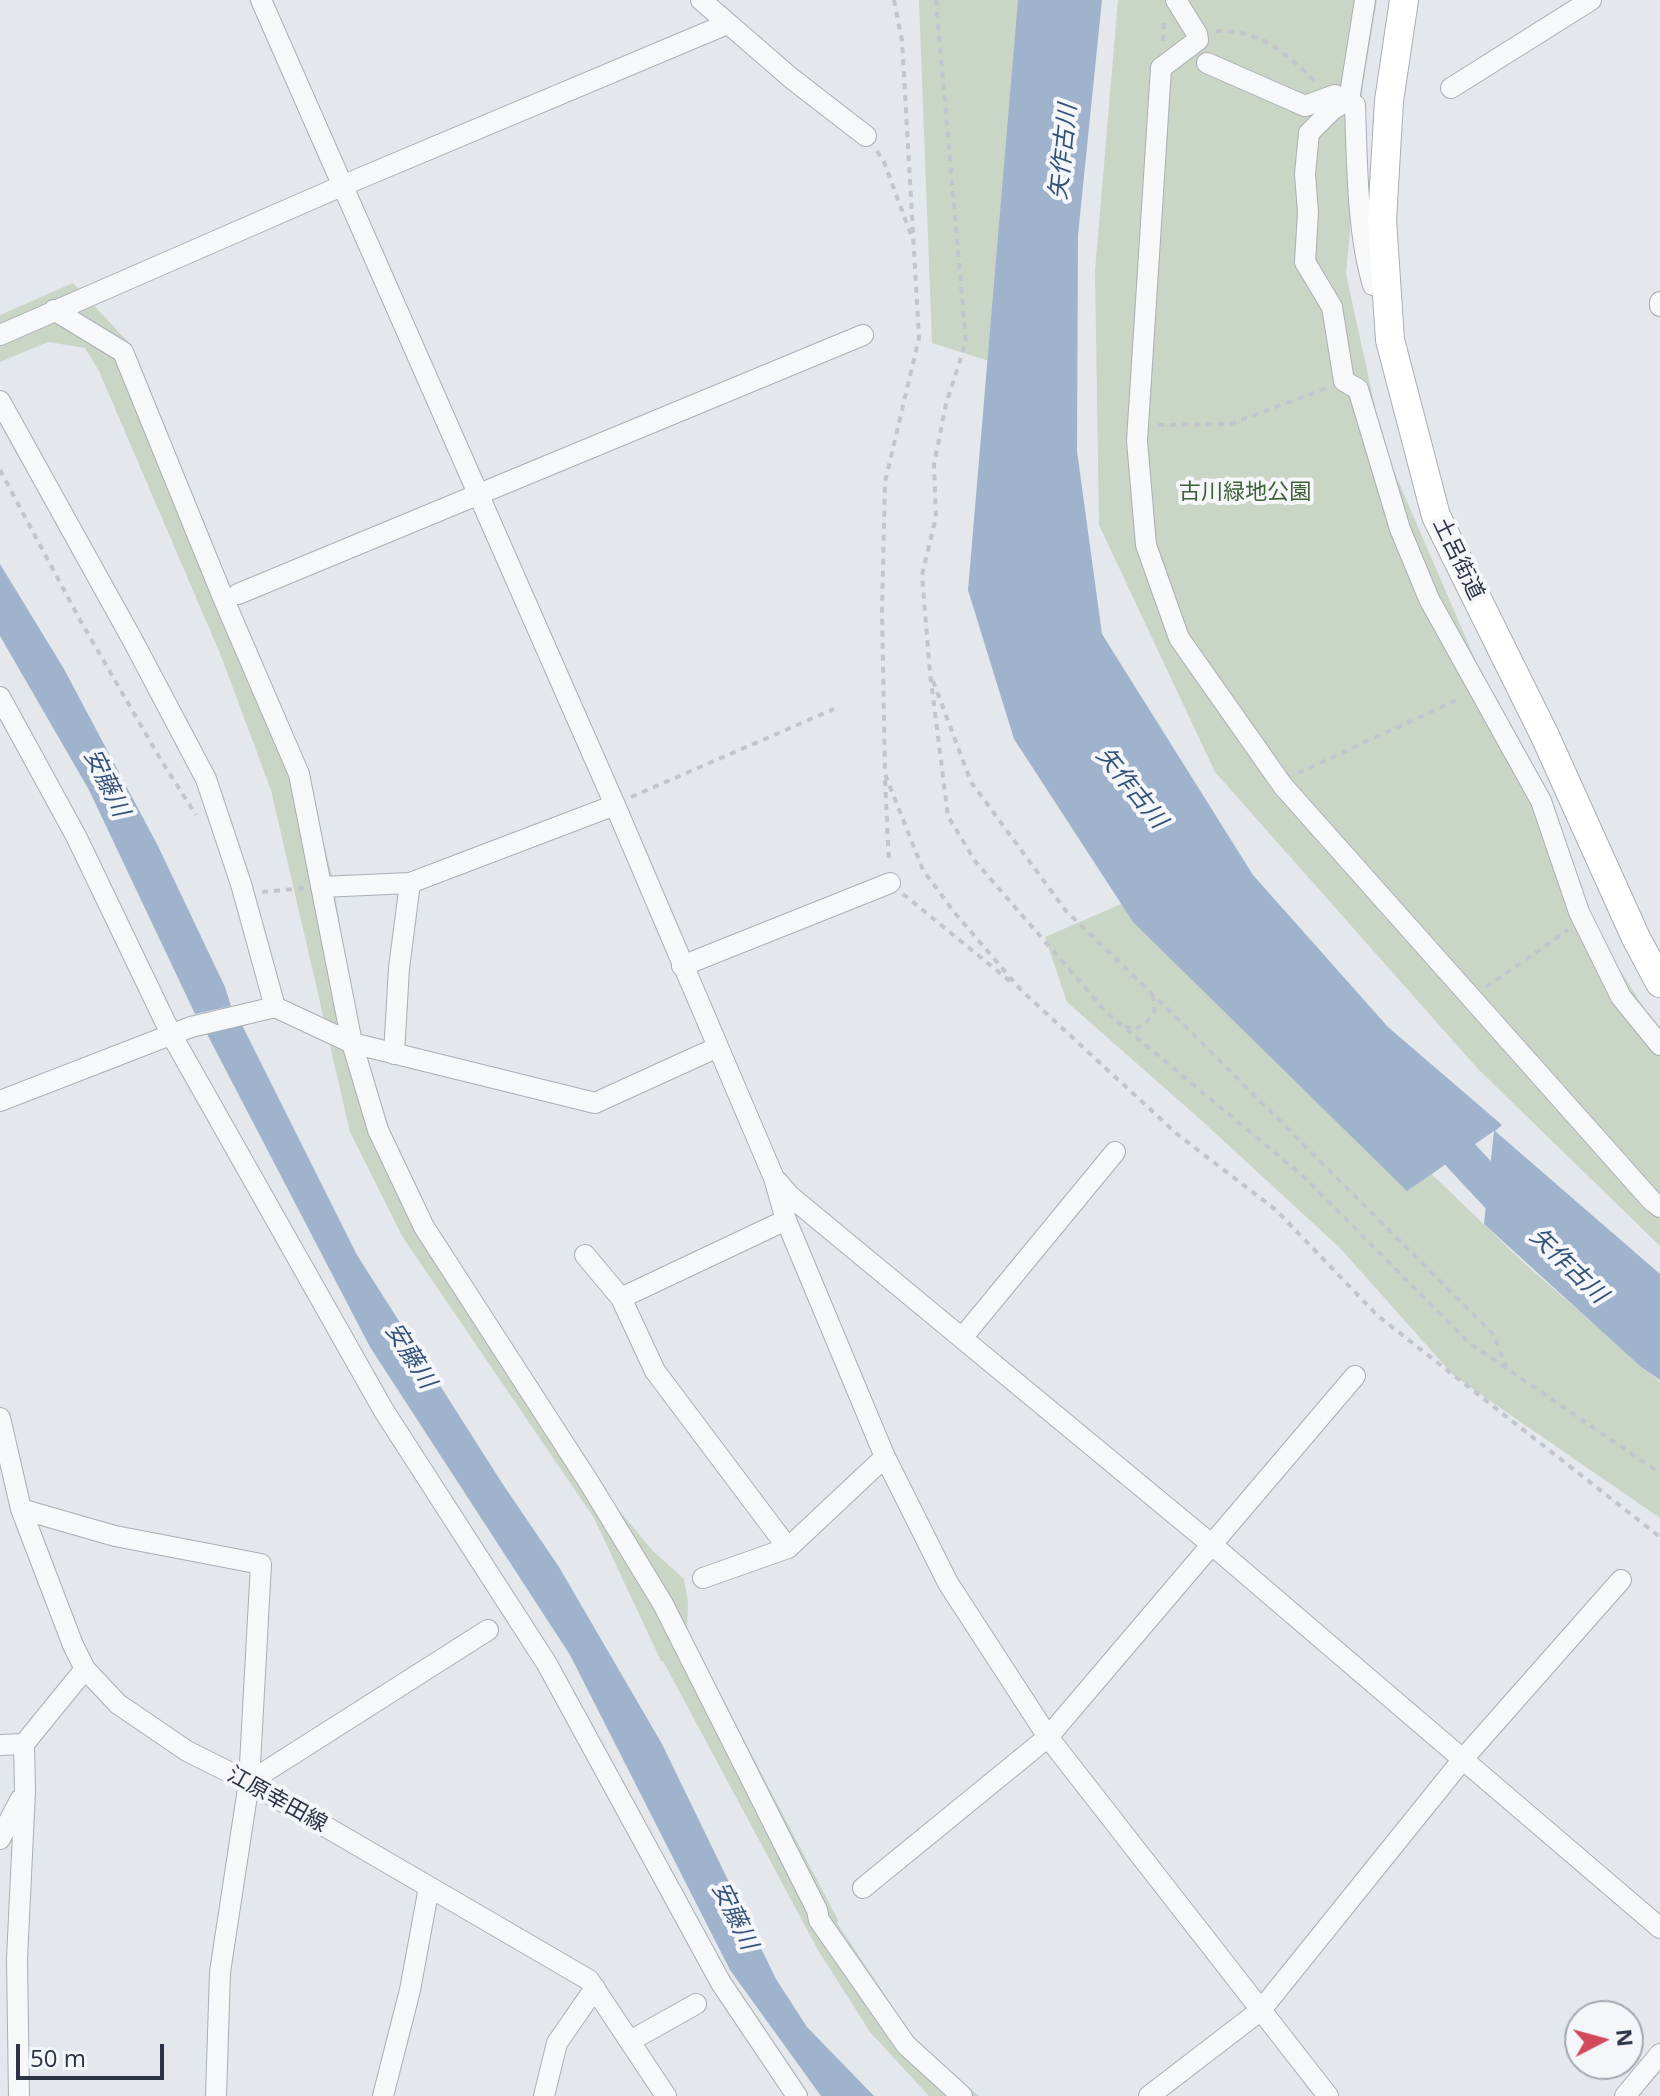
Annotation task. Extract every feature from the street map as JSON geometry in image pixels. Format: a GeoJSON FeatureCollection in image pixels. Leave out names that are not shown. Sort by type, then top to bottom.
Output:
{"type":"FeatureCollection","features":[{"type":"Feature","properties":{"kind":"street"},"geometry":{"type":"LineString","coordinates":[[261,0],[615,805],[774,1178],[786,1220],[885,1457],[948,1583],[1048,1737],[1328,2096]]}},
{"type":"Feature","properties":{"kind":"street"},"geometry":{"type":"LineString","coordinates":[[701,0],[791,78],[866,136]]}},
{"type":"Feature","properties":{"kind":"street"},"geometry":{"type":"LineString","coordinates":[[1365,0],[1342,97],[1309,133],[1305,174],[1308,212],[1305,262],[1332,307],[1344,381],[1358,389],[1400,529],[1429,599],[1541,801],[1583,920],[1621,997],[1660,1045]]}},
{"type":"Feature","properties":{"kind":"street","name":"土呂街道"},"geometry":{"type":"LineString","coordinates":[[1404,0],[1389,101],[1382,220],[1390,340],[1436,516],[1545,736],[1636,938],[1660,983]]}},
{"type":"Feature","properties":{"kind":"street"},"geometry":{"type":"LineString","coordinates":[[1451,88],[1591,0]]}},
{"type":"Feature","properties":{"kind":"street"},"geometry":{"type":"LineString","coordinates":[[1170,8],[1197,34],[1198,40],[1161,68],[1137,441],[1146,545],[1179,638],[1279,781],[1660,1207]]}},
{"type":"Feature","properties":{"kind":"street"},"geometry":{"type":"LineString","coordinates":[[0,335],[344,185],[727,24]]}},
{"type":"Feature","properties":{"kind":"street"},"geometry":{"type":"LineString","coordinates":[[1207,63],[1305,106],[1342,97],[1355,105],[1359,191],[1369,272],[1373,285],[1387,289]]}},
{"type":"Feature","properties":{"kind":"street"},"geometry":{"type":"LineString","coordinates":[[54,310],[123,352],[299,774],[352,1043],[378,1130],[424,1227],[590,1484],[663,1604],[817,1910],[819,1920],[906,2045],[962,2096]]}},
{"type":"Feature","properties":{"kind":"street"},"geometry":{"type":"LineString","coordinates":[[238,594],[863,335]]}},
{"type":"Feature","properties":{"kind":"street"},"geometry":{"type":"LineString","coordinates":[[0,401],[206,779],[275,1007]]}},
{"type":"Feature","properties":{"kind":"street"},"geometry":{"type":"LineString","coordinates":[[0,697],[76,836],[171,1034],[384,1411],[547,1664],[721,1983],[797,2096]]}},
{"type":"Feature","properties":{"kind":"street"},"geometry":{"type":"LineString","coordinates":[[321,887],[410,883],[615,805]]}},
{"type":"Feature","properties":{"kind":"street"},"geometry":{"type":"LineString","coordinates":[[394,1054],[399,968],[410,883]]}},
{"type":"Feature","properties":{"kind":"street"},"geometry":{"type":"LineString","coordinates":[[682,966],[890,883]]}},
{"type":"Feature","properties":{"kind":"street"},"geometry":{"type":"LineString","coordinates":[[0,1101],[191,1027],[275,1007],[352,1043],[595,1103],[718,1047]]}},
{"type":"Feature","properties":{"kind":"street"},"geometry":{"type":"LineString","coordinates":[[962,1338],[1115,1152]]}},
{"type":"Feature","properties":{"kind":"street"},"geometry":{"type":"LineString","coordinates":[[774,1178],[790,1196],[1211,1544],[1660,1928]]}},
{"type":"Feature","properties":{"kind":"street"},"geometry":{"type":"LineString","coordinates":[[621,1298],[786,1220]]}},
{"type":"Feature","properties":{"kind":"street"},"geometry":{"type":"LineString","coordinates":[[585,1255],[621,1298],[655,1371],[788,1548]]}},
{"type":"Feature","properties":{"kind":"street"},"geometry":{"type":"LineString","coordinates":[[863,1888],[1048,1737],[1355,1376]]}},
{"type":"Feature","properties":{"kind":"street","name":"江原幸田線"},"geometry":{"type":"LineString","coordinates":[[0,1418],[21,1509],[73,1645],[85,1669],[118,1704],[187,1751],[249,1782],[589,1980],[666,2096]]}},
{"type":"Feature","properties":{"kind":"street"},"geometry":{"type":"LineString","coordinates":[[703,1578],[788,1548],[885,1457]]}},
{"type":"Feature","properties":{"kind":"street"},"geometry":{"type":"LineString","coordinates":[[21,1509],[115,1536],[261,1564],[249,1782],[220,1972],[216,2096]]}},
{"type":"Feature","properties":{"kind":"street"},"geometry":{"type":"LineString","coordinates":[[1149,2096],[1261,2010],[1463,1759],[1621,1580]]}},
{"type":"Feature","properties":{"kind":"street"},"geometry":{"type":"LineString","coordinates":[[249,1782],[488,1630]]}},
{"type":"Feature","properties":{"kind":"street"},"geometry":{"type":"LineString","coordinates":[[19,2096],[17,1959],[25,1791],[24,1744],[85,1669]]}},
{"type":"Feature","properties":{"kind":"street"},"geometry":{"type":"LineString","coordinates":[[0,1745],[24,1744]]}},
{"type":"Feature","properties":{"kind":"street"},"geometry":{"type":"LineString","coordinates":[[0,1839],[25,1791]]}},
{"type":"Feature","properties":{"kind":"street"},"geometry":{"type":"LineString","coordinates":[[383,2096],[410,1990],[429,1887]]}},
{"type":"Feature","properties":{"kind":"street"},"geometry":{"type":"LineString","coordinates":[[544,2096],[557,2043],[595,1988]]}},
{"type":"Feature","properties":{"kind":"street"},"geometry":{"type":"LineString","coordinates":[[630,2041],[696,2004]]}},
{"type":"Feature","properties":{"kind":"street"},"geometry":{"type":"LineString","coordinates":[[1625,2096],[1660,2054]]}},
{"type":"Feature","properties":{"kind":"path"},"geometry":{"type":"LineString","coordinates":[[894,0],[902,41],[919,338],[885,482],[882,611],[890,883],[1021,990],[1177,1134],[1276,1210],[1378,1316],[1660,1537]]}},
{"type":"Feature","properties":{"kind":"path"},"geometry":{"type":"LineString","coordinates":[[936,0],[966,342],[946,404],[934,465],[936,517],[922,575],[930,673],[948,816],[975,861],[1107,1013],[1303,1176],[1469,1343],[1660,1473]]}},
{"type":"Feature","properties":{"kind":"path"},"geometry":{"type":"LineString","coordinates":[[1161,68],[1170,8]]}},
{"type":"Feature","properties":{"kind":"path"},"geometry":{"type":"LineString","coordinates":[[1197,34],[1221,31],[1253,36],[1276,47],[1301,65],[1312,79],[1342,97]]}},
{"type":"Feature","properties":{"kind":"path"},"geometry":{"type":"LineString","coordinates":[[866,136],[884,162],[916,248]]}},
{"type":"Feature","properties":{"kind":"path"},"geometry":{"type":"LineString","coordinates":[[1138,425],[1230,424],[1344,381]]}},
{"type":"Feature","properties":{"kind":"path"},"geometry":{"type":"LineString","coordinates":[[0,470],[80,620],[161,760],[201,822]]}},
{"type":"Feature","properties":{"kind":"path"},"geometry":{"type":"LineString","coordinates":[[930,673],[977,793],[1066,911],[1494,1335],[1507,1371]]}},
{"type":"Feature","properties":{"kind":"path"},"geometry":{"type":"LineString","coordinates":[[1279,781],[1478,690]]}},
{"type":"Feature","properties":{"kind":"path"},"geometry":{"type":"LineString","coordinates":[[615,805],[834,709]]}},
{"type":"Feature","properties":{"kind":"path"},"geometry":{"type":"LineString","coordinates":[[885,774],[923,870],[954,912],[1021,990]]}},
{"type":"Feature","properties":{"kind":"path"},"geometry":{"type":"LineString","coordinates":[[243,894],[321,887]]}},
{"type":"Feature","properties":{"kind":"path"},"geometry":{"type":"LineString","coordinates":[[1471,998],[1583,920]]}},
{"type":"Feature","properties":{"kind":"path"},"geometry":{"type":"LineString","coordinates":[[1120,1023],[1135,1030],[1150,1018],[1156,1011],[1151,993]]}},
{"type":"Feature","properties":{"kind":"green space"},"geometry":{"type":"Polygon","coordinates":[[[919,0],[1044,0],[992,362],[932,343],[919,0]]]}},
{"type":"Feature","properties":{"kind":"green space","name":"古川緑地公園"},"geometry":{"type":"Polygon","coordinates":[[[1118,0],[1377,0],[1363,85],[1346,274],[1384,448],[1584,912],[1660,1034],[1660,1246],[1478,1069],[1215,772],[1099,525],[1095,271],[1118,0]]]}},
{"type":"Feature","properties":{"kind":"green space"},"geometry":{"type":"Polygon","coordinates":[[[73,283],[131,345],[188,492],[304,766],[333,880],[353,1011],[380,1109],[442,1240],[612,1502],[652,1550],[684,1579],[688,1603],[687,1631],[837,1923],[917,2043],[979,2096],[929,2096],[870,2032],[818,1950],[661,1661],[594,1518],[402,1236],[350,1132],[271,790],[221,656],[99,371],[85,348],[48,342],[0,362],[0,315],[73,283]]]}},
{"type":"Feature","properties":{"kind":"green space"},"geometry":{"type":"Polygon","coordinates":[[[1142,895],[1524,1263],[1660,1382],[1660,1518],[1454,1376],[1340,1248],[1067,1002],[1045,937],[1142,895]]]}},
{"type":"Feature","properties":{"kind":"water"},"geometry":{"type":"Polygon","coordinates":[[[1018,0],[1102,0],[1078,235],[1077,451],[1102,634],[1253,875],[1388,1027],[1502,1125],[1495,1131],[1660,1274],[1660,1380],[1640,1366],[1484,1224],[1494,1131],[1407,1191],[1133,922],[1014,739],[968,590],[1018,0]]]}},
{"type":"Feature","properties":{"kind":"water","name":"安藤川"},"geometry":{"type":"Polygon","coordinates":[[[0,564],[64,669],[158,846],[225,987],[231,1006],[195,1014],[89,790],[0,636],[0,564]]]}},
{"type":"Feature","properties":{"kind":"water","name":"安藤川"},"geometry":{"type":"Polygon","coordinates":[[[241,1023],[357,1255],[559,1567],[662,1744],[776,1979],[807,2027],[874,2096],[821,2096],[730,1970],[570,1655],[370,1347],[207,1034],[241,1023]]]}},
{"type":"Feature","properties":{"kind":"waterway","name":"矢作古川"},"geometry":{"type":"LineString","coordinates":[[1426,1118],[1522,1221]]}}]}
